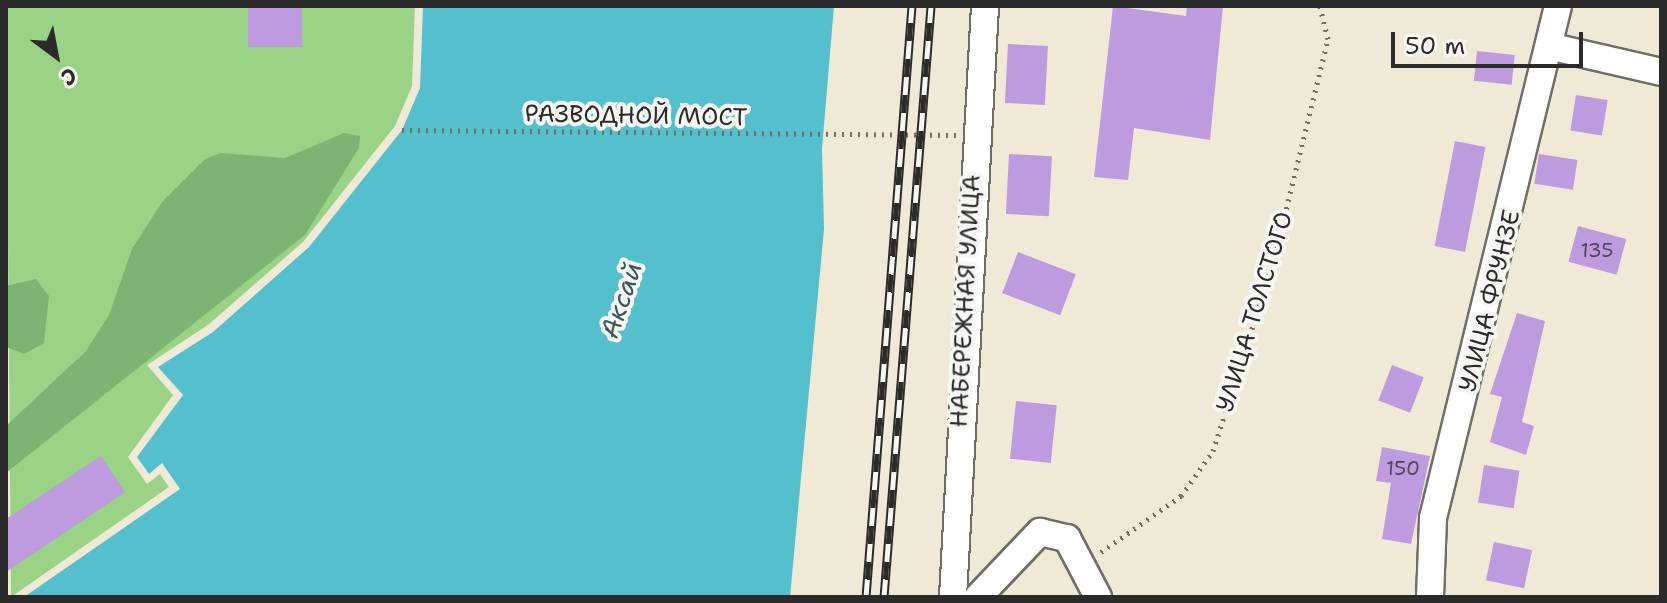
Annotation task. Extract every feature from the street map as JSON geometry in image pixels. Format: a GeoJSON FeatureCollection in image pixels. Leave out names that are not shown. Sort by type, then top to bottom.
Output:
{"type":"FeatureCollection","features":[{"type":"Feature","properties":{"kind":"street","name":"НАБЕРЕЖНАЯ УЛИЦА"},"geometry":{"type":"LineString","coordinates":[[953,597],[974,135],[985,6]]}},
{"type":"Feature","properties":{"kind":"street","name":"УЛИЦА ФРУНЗЕ"},"geometry":{"type":"LineString","coordinates":[[1430,597],[1433,518],[1553,47],[1558,6]]}},
{"type":"Feature","properties":{"kind":"street"},"geometry":{"type":"LineString","coordinates":[[1553,47],[1661,72]]}},
{"type":"Feature","properties":{"kind":"street"},"geometry":{"type":"LineString","coordinates":[[978,597],[1040,532],[1067,538],[1085,563],[1098,597]]}},
{"type":"Feature","properties":{"kind":"path","name":"УЛИЦА ТОЛСТОГО"},"geometry":{"type":"LineString","coordinates":[[1085,563],[1181,496],[1213,451],[1273,263],[1328,39],[1320,6]]}},
{"type":"Feature","properties":{"kind":"path","name":"РАЗВОДНОЙ МОСТ"},"geometry":{"type":"LineString","coordinates":[[402,130],[870,138],[974,135]]}},
{"type":"Feature","properties":{"kind":"green space"},"geometry":{"type":"Polygon","coordinates":[[[6,6],[415,6],[412,86],[395,126],[303,242],[208,325],[147,365],[173,395],[128,457],[147,484],[160,474],[169,487],[11,597],[6,6]]]}},
{"type":"Feature","properties":{"kind":"green space"},"geometry":{"type":"Polygon","coordinates":[[[344,133],[360,136],[359,148],[305,235],[6,473],[6,426],[86,351],[109,315],[132,249],[162,202],[205,159],[220,153],[285,158],[344,133]]]}},
{"type":"Feature","properties":{"kind":"green space"},"geometry":{"type":"Polygon","coordinates":[[[36,279],[49,296],[44,343],[24,354],[6,347],[6,286],[36,279]]]}},
{"type":"Feature","properties":{"kind":"water","name":"Аксай"},"geometry":{"type":"Polygon","coordinates":[[[423,6],[834,6],[822,149],[824,229],[790,597],[24,597],[180,489],[162,463],[149,474],[137,457],[183,395],[158,367],[213,332],[309,247],[402,130],[420,88],[423,6]]]}},
{"type":"Feature","properties":{"kind":"building"},"geometry":{"type":"Polygon","coordinates":[[[248,6],[302,6],[302,47],[248,47],[248,6]]]}},
{"type":"Feature","properties":{"kind":"building"},"geometry":{"type":"Polygon","coordinates":[[[1113,6],[1186,16],[1187,6],[1223,6],[1210,140],[1134,128],[1128,180],[1094,177],[1113,6]]]}},
{"type":"Feature","properties":{"kind":"building"},"geometry":{"type":"Polygon","coordinates":[[[1008,44],[1048,46],[1045,105],[1005,103],[1008,44]]]}},
{"type":"Feature","properties":{"kind":"building"},"geometry":{"type":"Polygon","coordinates":[[[1477,51],[1515,55],[1512,85],[1474,81],[1477,51]]]}},
{"type":"Feature","properties":{"kind":"building"},"geometry":{"type":"Polygon","coordinates":[[[1576,95],[1608,100],[1602,136],[1570,131],[1576,95]]]}},
{"type":"Feature","properties":{"kind":"building"},"geometry":{"type":"Polygon","coordinates":[[[1455,141],[1485,147],[1465,252],[1435,246],[1455,141]]]}},
{"type":"Feature","properties":{"kind":"building"},"geometry":{"type":"Polygon","coordinates":[[[1009,154],[1052,156],[1049,216],[1006,214],[1009,154]]]}},
{"type":"Feature","properties":{"kind":"building"},"geometry":{"type":"Polygon","coordinates":[[[1539,154],[1578,160],[1573,190],[1534,184],[1539,154]]]}},
{"type":"Feature","properties":{"kind":"building"},"geometry":{"type":"Polygon","coordinates":[[[1578,226],[1626,239],[1617,275],[1568,262],[1578,226]]]}},
{"type":"Feature","properties":{"kind":"building"},"geometry":{"type":"Polygon","coordinates":[[[1018,252],[1076,274],[1060,315],[1002,293],[1018,252]]]}},
{"type":"Feature","properties":{"kind":"building"},"geometry":{"type":"Polygon","coordinates":[[[1517,313],[1545,321],[1522,422],[1534,426],[1526,455],[1490,442],[1502,397],[1490,394],[1517,313]]]}},
{"type":"Feature","properties":{"kind":"building"},"geometry":{"type":"Polygon","coordinates":[[[1392,365],[1424,377],[1410,413],[1378,400],[1392,365]]]}},
{"type":"Feature","properties":{"kind":"building"},"geometry":{"type":"Polygon","coordinates":[[[1016,401],[1057,405],[1051,463],[1010,459],[1016,401]]]}},
{"type":"Feature","properties":{"kind":"building"},"geometry":{"type":"Polygon","coordinates":[[[1382,447],[1430,456],[1411,544],[1382,539],[1391,483],[1376,481],[1382,447]]]}},
{"type":"Feature","properties":{"kind":"building"},"geometry":{"type":"Polygon","coordinates":[[[101,456],[125,492],[6,572],[6,519],[101,456]]]}},
{"type":"Feature","properties":{"kind":"building"},"geometry":{"type":"Polygon","coordinates":[[[1484,465],[1520,471],[1514,508],[1478,503],[1484,465]]]}},
{"type":"Feature","properties":{"kind":"building"},"geometry":{"type":"Polygon","coordinates":[[[1494,542],[1532,550],[1524,588],[1486,580],[1494,542]]]}},
{"type":"Feature","properties":{"kind":"railway"},"geometry":{"type":"LineString","coordinates":[[866,597],[912,6]]}},
{"type":"Feature","properties":{"kind":"railway"},"geometry":{"type":"LineString","coordinates":[[884,597],[931,6]]}}]}
